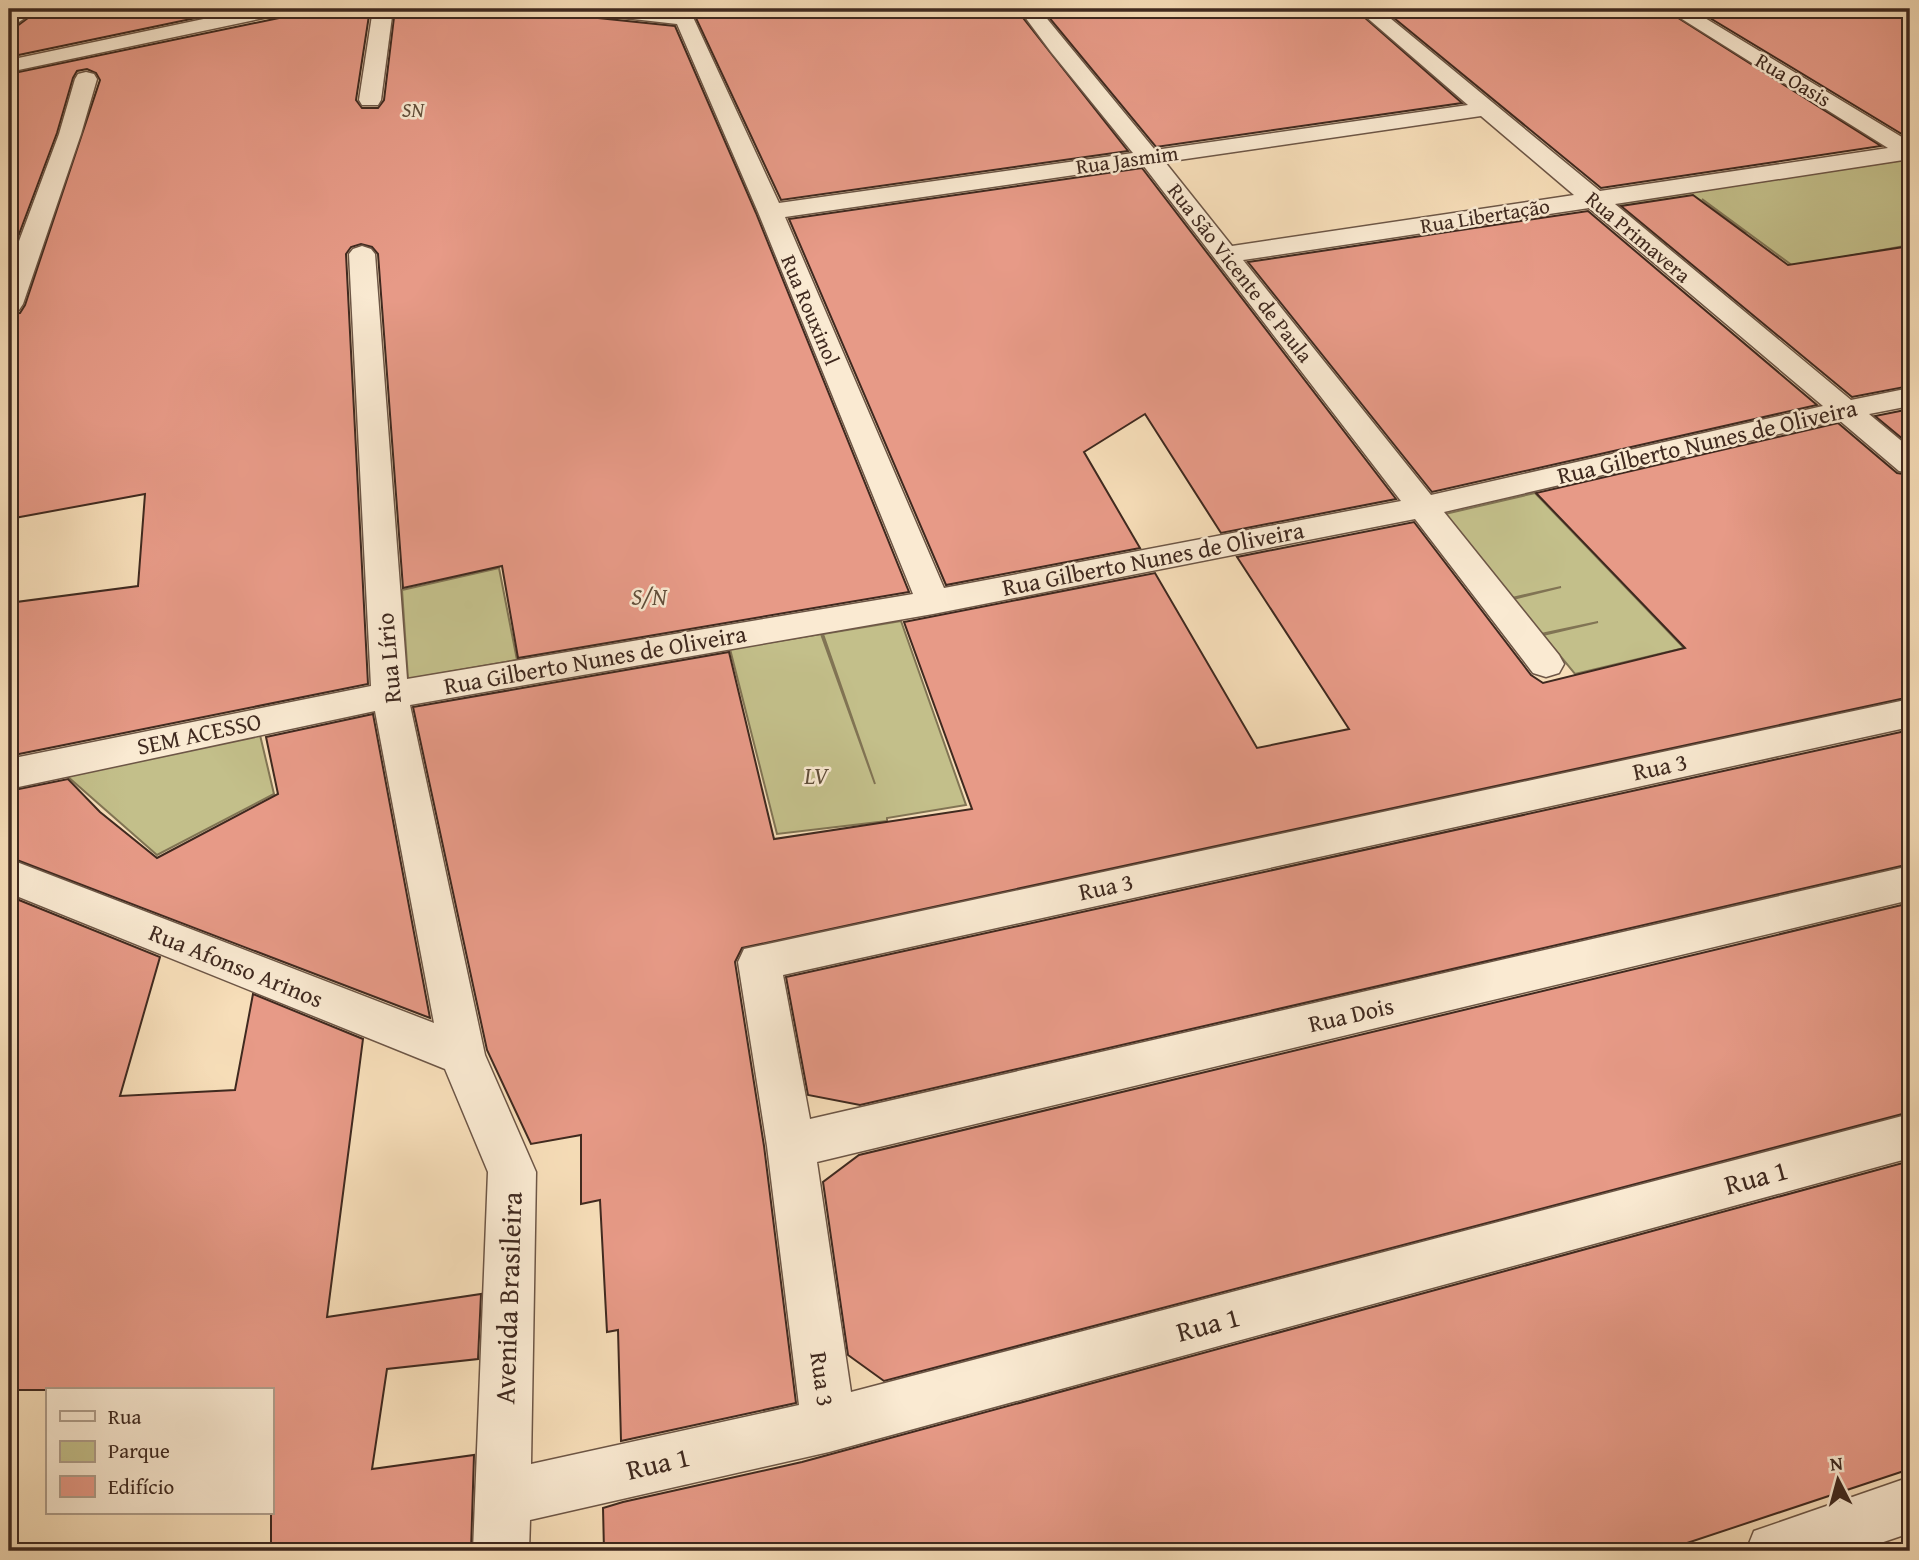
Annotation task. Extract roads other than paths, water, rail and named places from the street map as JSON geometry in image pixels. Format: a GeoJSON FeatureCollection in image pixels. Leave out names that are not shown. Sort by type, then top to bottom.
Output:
{"type":"FeatureCollection","features":[{"type":"Feature","properties":{"kind":"street"},"geometry":{"type":"LineString","coordinates":[[9,20],[28,9]]}},
{"type":"Feature","properties":{"kind":"street"},"geometry":{"type":"LineString","coordinates":[[12,60],[278,9]]}},
{"type":"Feature","properties":{"kind":"street"},"geometry":{"type":"LineString","coordinates":[[370,100],[383,9]]}},
{"type":"Feature","properties":{"kind":"street","name":"Rua Rouxinol"},"geometry":{"type":"LineString","coordinates":[[598,9],[685,19],[933,602]]}},
{"type":"Feature","properties":{"kind":"street","name":"Rua São Vicente de Paula"},"geometry":{"type":"LineString","coordinates":[[1029,9],[1148,156],[1546,664]]}},
{"type":"Feature","properties":{"kind":"street","name":"Rua Primavera"},"geometry":{"type":"LineString","coordinates":[[1367,9],[1910,464]]}},
{"type":"Feature","properties":{"kind":"street","name":"Rua Oasis"},"geometry":{"type":"LineString","coordinates":[[1676,9],[1910,152]]}},
{"type":"Feature","properties":{"kind":"street"},"geometry":{"type":"LineString","coordinates":[[9,304],[70,134],[86,79]]}},
{"type":"Feature","properties":{"kind":"street","name":"Rua Jasmim"},"geometry":{"type":"LineString","coordinates":[[769,212],[1486,109]]}},
{"type":"Feature","properties":{"kind":"street","name":"Rua Libertação"},"geometry":{"type":"LineString","coordinates":[[1226,255],[1910,152]]}},
{"type":"Feature","properties":{"kind":"street","name":"Rua Lírio"},"geometry":{"type":"LineString","coordinates":[[362,254],[390,695],[462,1055]]}},
{"type":"Feature","properties":{"kind":"street","name":"Rua Gilberto Nunes de Oliveira"},"geometry":{"type":"LineString","coordinates":[[390,695],[933,602],[1422,507],[1910,397]]}},
{"type":"Feature","properties":{"kind":"street","name":"SEM ACESSO"},"geometry":{"type":"LineString","coordinates":[[9,774],[390,695]]}},
{"type":"Feature","properties":{"kind":"street","name":"Rua 3"},"geometry":{"type":"LineString","coordinates":[[829,1425],[791,1146],[759,962],[1910,713]]}},
{"type":"Feature","properties":{"kind":"street","name":"Rua Afonso Arinos"},"geometry":{"type":"LineString","coordinates":[[9,876],[462,1055]]}},
{"type":"Feature","properties":{"kind":"street","name":"Rua Dois"},"geometry":{"type":"LineString","coordinates":[[791,1146],[1910,883]]}},
{"type":"Feature","properties":{"kind":"street","name":"Avenida Brasileira"},"geometry":{"type":"LineString","coordinates":[[462,1055],[512,1172],[500,1551]]}},
{"type":"Feature","properties":{"kind":"street","name":"Rua 1"},"geometry":{"type":"LineString","coordinates":[[502,1498],[829,1425],[1910,1136]]}},
{"type":"Feature","properties":{"kind":"street"},"geometry":{"type":"LineString","coordinates":[[1774,1551],[1910,1505]]}},
{"type":"Feature","properties":{"kind":"waterway"},"geometry":{"type":"LineString","coordinates":[[9,22],[63,9]]}},
{"type":"Feature","properties":{"kind":"park label","name":"SN"},"geometry":{"type":"Point","coordinates":[413,110]}},
{"type":"Feature","properties":{"kind":"park label","name":"S/N"},"geometry":{"type":"Point","coordinates":[649,597]}},
{"type":"Feature","properties":{"kind":"park label","name":"LV"},"geometry":{"type":"Point","coordinates":[816,776]}}]}
